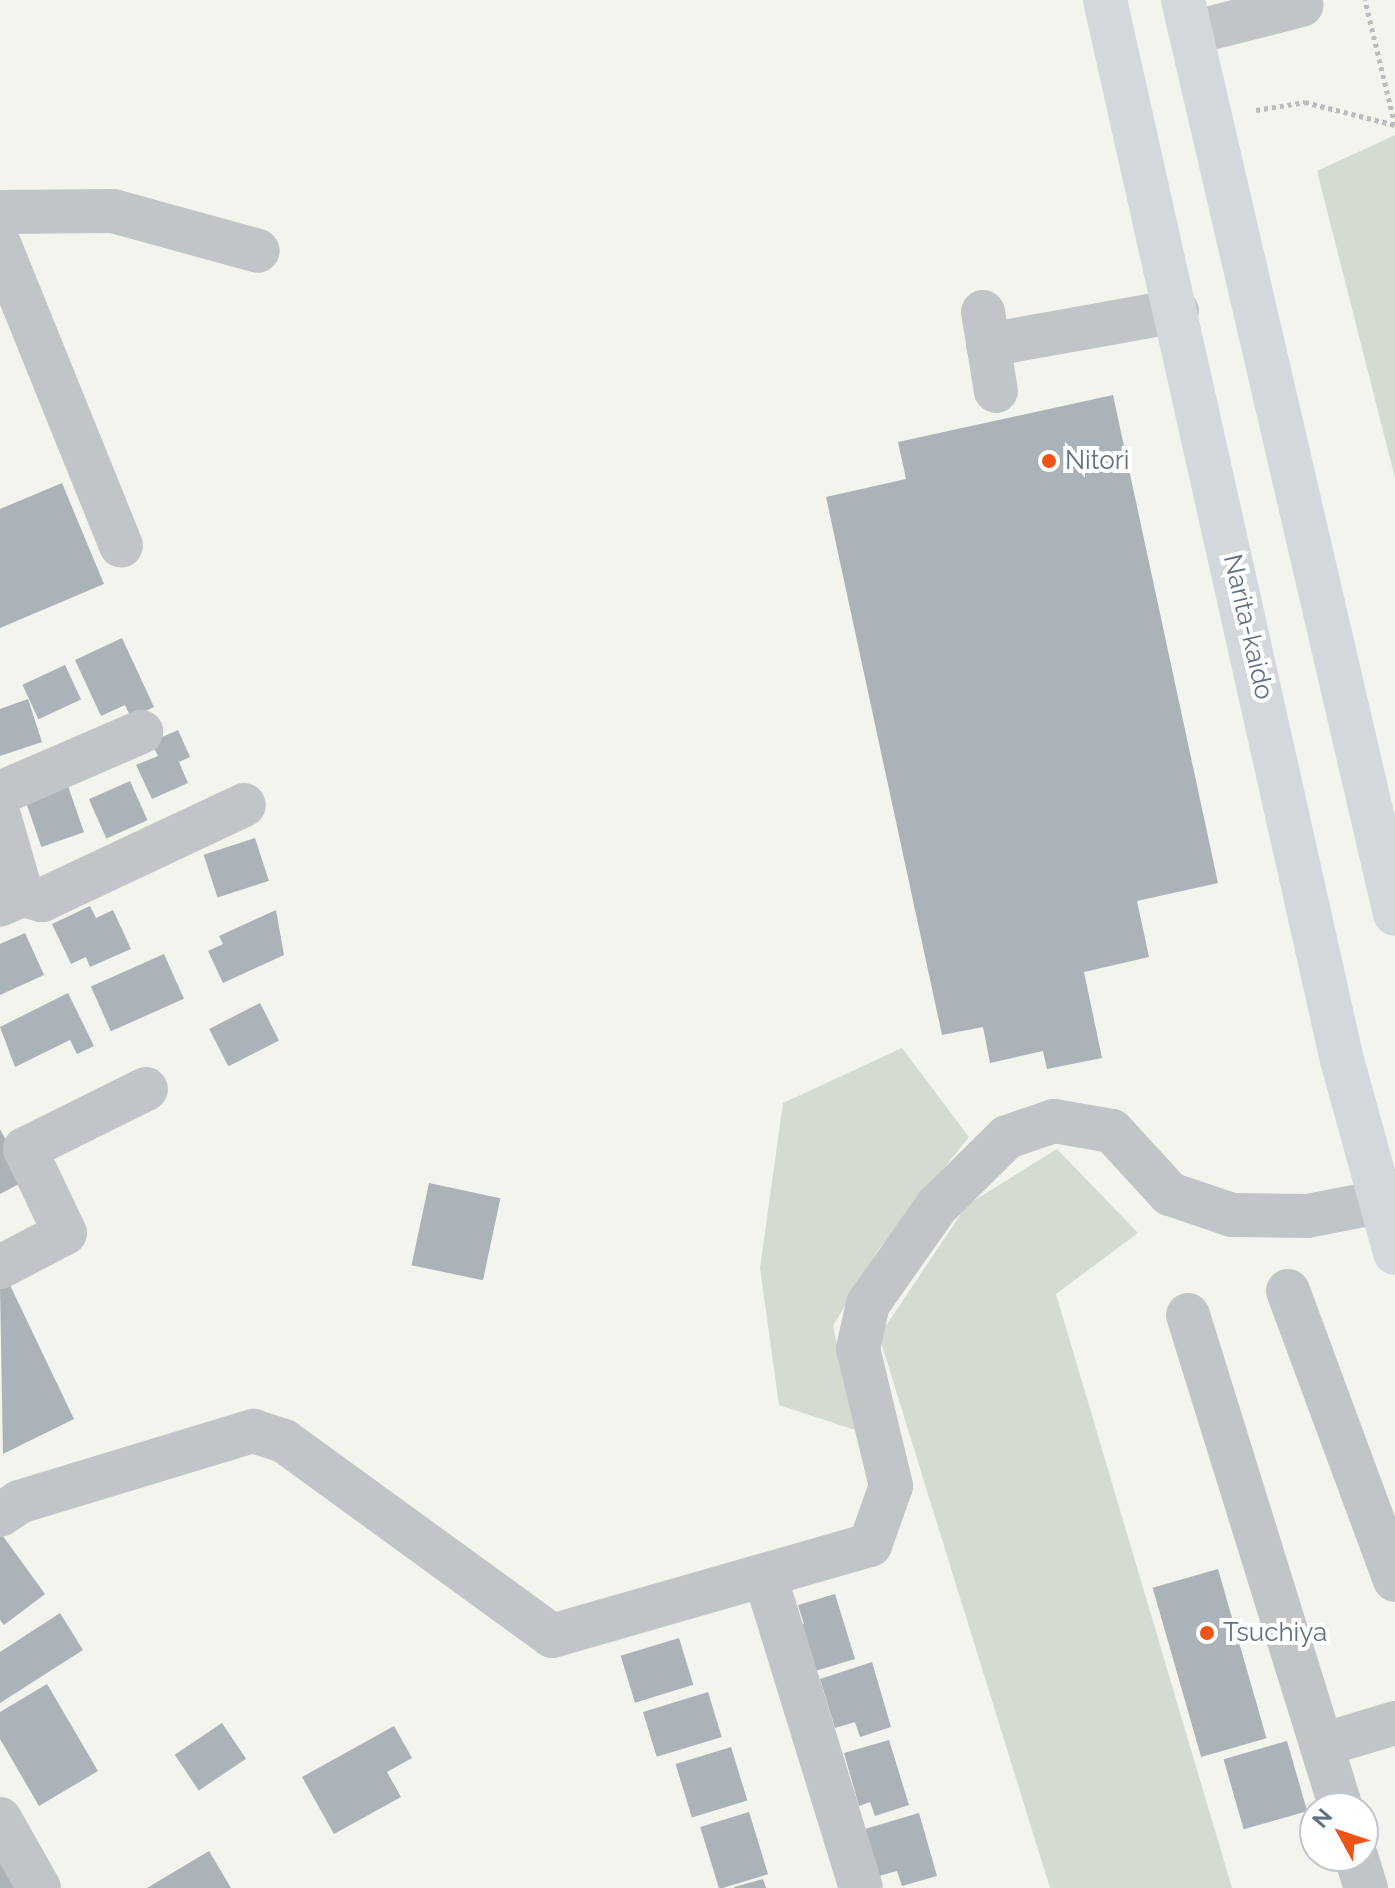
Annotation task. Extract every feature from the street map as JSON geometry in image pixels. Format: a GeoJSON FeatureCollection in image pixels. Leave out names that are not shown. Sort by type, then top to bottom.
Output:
{"type":"FeatureCollection","features":[{"type":"Feature","properties":{"kind":"highway","name":"Narita-kaido"},"geometry":{"type":"LineString","coordinates":[[1105,0],[1387,1200],[1395,1253]]}},
{"type":"Feature","properties":{"kind":"highway"},"geometry":{"type":"LineString","coordinates":[[1187,16],[1395,914]]}},
{"type":"Feature","properties":{"kind":"street"},"geometry":{"type":"LineString","coordinates":[[1187,16],[1302,5]]}},
{"type":"Feature","properties":{"kind":"street"},"geometry":{"type":"LineString","coordinates":[[0,212],[113,211],[258,251]]}},
{"type":"Feature","properties":{"kind":"street"},"geometry":{"type":"LineString","coordinates":[[0,246],[121,545]]}},
{"type":"Feature","properties":{"kind":"street"},"geometry":{"type":"LineString","coordinates":[[996,391],[985,329],[1177,311]]}},
{"type":"Feature","properties":{"kind":"street"},"geometry":{"type":"LineString","coordinates":[[0,793],[141,732]]}},
{"type":"Feature","properties":{"kind":"street"},"geometry":{"type":"LineString","coordinates":[[0,819],[11,900],[42,900],[244,805]]}},
{"type":"Feature","properties":{"kind":"street"},"geometry":{"type":"LineString","coordinates":[[0,1267],[65,1233],[25,1149],[146,1089]]}},
{"type":"Feature","properties":{"kind":"street"},"geometry":{"type":"LineString","coordinates":[[0,1515],[48,1492],[253,1431],[284,1441],[552,1636],[870,1545],[891,1486],[858,1349],[868,1304],[937,1206],[1007,1137],[1054,1121],[1112,1131],[1170,1194],[1232,1215],[1307,1216],[1387,1200]]}},
{"type":"Feature","properties":{"kind":"street"},"geometry":{"type":"LineString","coordinates":[[1288,1291],[1395,1580]]}},
{"type":"Feature","properties":{"kind":"street"},"geometry":{"type":"LineString","coordinates":[[1188,1315],[1336,1792]]}},
{"type":"Feature","properties":{"kind":"street"},"geometry":{"type":"LineString","coordinates":[[765,1576],[861,1888]]}},
{"type":"Feature","properties":{"kind":"street"},"geometry":{"type":"LineString","coordinates":[[1322,1745],[1395,1723]]}},
{"type":"Feature","properties":{"kind":"street"},"geometry":{"type":"LineString","coordinates":[[0,1819],[39,1888]]}},
{"type":"Feature","properties":{"kind":"path"},"geometry":{"type":"LineString","coordinates":[[1212,117],[1305,102],[1395,125],[1365,0]]}},
{"type":"Feature","properties":{"kind":"shaded area"},"geometry":{"type":"Polygon","coordinates":[[[1395,135],[1395,478],[1317,171],[1395,135]]]}},
{"type":"Feature","properties":{"kind":"shaded area"},"geometry":{"type":"Polygon","coordinates":[[[902,1048],[969,1137],[878,1250],[833,1326],[855,1430],[779,1405],[760,1268],[783,1103],[902,1048]]]}},
{"type":"Feature","properties":{"kind":"shaded area"},"geometry":{"type":"Polygon","coordinates":[[[1057,1149],[1138,1233],[1056,1294],[1232,1888],[1050,1888],[879,1336],[967,1205],[1057,1149]]]}},
{"type":"Feature","properties":{"kind":"building"},"geometry":{"type":"Polygon","coordinates":[[[1113,395],[1218,883],[1137,901],[1149,957],[1084,972],[1102,1058],[1047,1069],[1043,1051],[990,1063],[983,1027],[942,1035],[826,497],[906,479],[898,442],[1113,395]]]}},
{"type":"Feature","properties":{"kind":"building"},"geometry":{"type":"Polygon","coordinates":[[[62,483],[104,584],[0,628],[0,509],[62,483]]]}},
{"type":"Feature","properties":{"kind":"building"},"geometry":{"type":"Polygon","coordinates":[[[122,638],[154,707],[131,718],[125,705],[101,716],[75,660],[122,638]]]}},
{"type":"Feature","properties":{"kind":"building"},"geometry":{"type":"Polygon","coordinates":[[[65,665],[81,699],[38,719],[22,685],[65,665]]]}},
{"type":"Feature","properties":{"kind":"building"},"geometry":{"type":"Polygon","coordinates":[[[28,699],[42,742],[0,756],[0,709],[28,699]]]}},
{"type":"Feature","properties":{"kind":"building"},"geometry":{"type":"Polygon","coordinates":[[[178,730],[190,757],[179,762],[188,783],[152,799],[136,765],[158,756],[151,742],[178,730]]]}},
{"type":"Feature","properties":{"kind":"building"},"geometry":{"type":"Polygon","coordinates":[[[130,781],[147,820],[106,839],[89,799],[130,781]]]}},
{"type":"Feature","properties":{"kind":"building"},"geometry":{"type":"Polygon","coordinates":[[[68,786],[84,832],[41,847],[25,801],[68,786]]]}},
{"type":"Feature","properties":{"kind":"building"},"geometry":{"type":"Polygon","coordinates":[[[255,838],[269,881],[218,897],[204,855],[255,838]]]}},
{"type":"Feature","properties":{"kind":"building"},"geometry":{"type":"Polygon","coordinates":[[[90,906],[96,918],[113,910],[131,949],[90,967],[86,957],[71,964],[52,924],[90,906]]]}},
{"type":"Feature","properties":{"kind":"building"},"geometry":{"type":"Polygon","coordinates":[[[276,910],[284,955],[223,983],[208,951],[223,944],[219,936],[276,910]]]}},
{"type":"Feature","properties":{"kind":"building"},"geometry":{"type":"Polygon","coordinates":[[[25,933],[44,975],[0,995],[0,944],[25,933]]]}},
{"type":"Feature","properties":{"kind":"building"},"geometry":{"type":"Polygon","coordinates":[[[164,954],[184,999],[111,1031],[91,987],[164,954]]]}},
{"type":"Feature","properties":{"kind":"building"},"geometry":{"type":"Polygon","coordinates":[[[68,993],[94,1046],[77,1054],[70,1040],[15,1067],[0,1027],[68,993]]]}},
{"type":"Feature","properties":{"kind":"building"},"geometry":{"type":"Polygon","coordinates":[[[260,1003],[279,1040],[228,1066],[209,1029],[260,1003]]]}},
{"type":"Feature","properties":{"kind":"building"},"geometry":{"type":"Polygon","coordinates":[[[0,1129],[27,1180],[0,1194],[0,1129]]]}},
{"type":"Feature","properties":{"kind":"building"},"geometry":{"type":"Polygon","coordinates":[[[429,1183],[500,1198],[483,1280],[412,1265],[429,1183]]]}},
{"type":"Feature","properties":{"kind":"building"},"geometry":{"type":"Polygon","coordinates":[[[8,1281],[74,1419],[3,1454],[0,1286],[8,1281]]]}},
{"type":"Feature","properties":{"kind":"building"},"geometry":{"type":"Polygon","coordinates":[[[0,1532],[45,1594],[4,1625],[0,1620],[0,1532]]]}},
{"type":"Feature","properties":{"kind":"building"},"geometry":{"type":"Polygon","coordinates":[[[1218,1569],[1267,1738],[1201,1757],[1153,1588],[1218,1569]]]}},
{"type":"Feature","properties":{"kind":"building"},"geometry":{"type":"Polygon","coordinates":[[[835,1594],[855,1659],[802,1675],[788,1629],[804,1624],[798,1605],[835,1594]]]}},
{"type":"Feature","properties":{"kind":"building"},"geometry":{"type":"Polygon","coordinates":[[[60,1613],[83,1650],[0,1703],[0,1652],[60,1613]]]}},
{"type":"Feature","properties":{"kind":"building"},"geometry":{"type":"Polygon","coordinates":[[[679,1638],[693,1685],[635,1703],[621,1656],[679,1638]]]}},
{"type":"Feature","properties":{"kind":"building"},"geometry":{"type":"Polygon","coordinates":[[[872,1662],[891,1727],[860,1737],[855,1722],[835,1728],[820,1679],[872,1662]]]}},
{"type":"Feature","properties":{"kind":"building"},"geometry":{"type":"Polygon","coordinates":[[[47,1684],[98,1771],[39,1806],[0,1739],[0,1712],[47,1684]]]}},
{"type":"Feature","properties":{"kind":"building"},"geometry":{"type":"Polygon","coordinates":[[[708,1692],[722,1737],[657,1757],[643,1712],[708,1692]]]}},
{"type":"Feature","properties":{"kind":"building"},"geometry":{"type":"Polygon","coordinates":[[[222,1723],[246,1759],[199,1791],[175,1755],[222,1723]]]}},
{"type":"Feature","properties":{"kind":"building"},"geometry":{"type":"Polygon","coordinates":[[[394,1726],[412,1758],[387,1772],[401,1797],[334,1834],[302,1777],[394,1726]]]}},
{"type":"Feature","properties":{"kind":"building"},"geometry":{"type":"Polygon","coordinates":[[[889,1740],[909,1805],[875,1816],[870,1802],[859,1806],[844,1753],[889,1740]]]}},
{"type":"Feature","properties":{"kind":"building"},"geometry":{"type":"Polygon","coordinates":[[[1287,1741],[1302,1792],[1299,1792],[1299,1814],[1244,1829],[1224,1759],[1287,1741]]]}},
{"type":"Feature","properties":{"kind":"building"},"geometry":{"type":"Polygon","coordinates":[[[731,1747],[747,1801],[692,1818],[676,1764],[731,1747]]]}},
{"type":"Feature","properties":{"kind":"building"},"geometry":{"type":"Polygon","coordinates":[[[749,1812],[768,1874],[719,1888],[700,1827],[749,1812]]]}},
{"type":"Feature","properties":{"kind":"building"},"geometry":{"type":"Polygon","coordinates":[[[919,1813],[937,1876],[902,1886],[897,1871],[879,1876],[865,1829],[919,1813]]]}},
{"type":"Feature","properties":{"kind":"building"},"geometry":{"type":"Polygon","coordinates":[[[209,1851],[231,1888],[147,1888],[209,1851]]]}},
{"type":"Feature","properties":{"kind":"building"},"geometry":{"type":"Polygon","coordinates":[[[0,1858],[18,1888],[0,1888],[0,1858]]]}},
{"type":"Feature","properties":{"kind":"building"},"geometry":{"type":"Polygon","coordinates":[[[763,1879],[766,1888],[734,1888],[734,1887],[763,1879]]]}},
{"type":"Feature","properties":{"kind":"place","name":"Nitori"},"geometry":{"type":"Point","coordinates":[1049,461]}},
{"type":"Feature","properties":{"kind":"place","name":"Tsuchiya"},"geometry":{"type":"Point","coordinates":[1207,1633]}}]}
